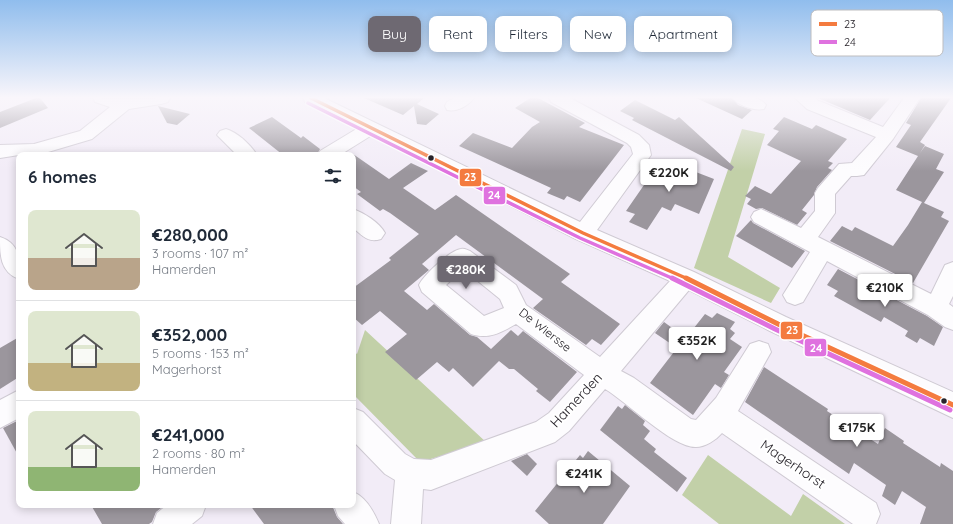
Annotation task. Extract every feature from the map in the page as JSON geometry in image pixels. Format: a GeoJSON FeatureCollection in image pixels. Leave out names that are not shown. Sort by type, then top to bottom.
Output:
{"type":"FeatureCollection","features":[{"type":"Feature","properties":{"kind":"street"},"geometry":{"type":"LineString","coordinates":[[0,152],[4,150],[34,150],[86,135],[102,122]]}},
{"type":"Feature","properties":{"kind":"street"},"geometry":{"type":"LineString","coordinates":[[360,122],[583,233],[686,278],[778,324],[953,405]]}},
{"type":"Feature","properties":{"kind":"street"},"geometry":{"type":"LineString","coordinates":[[583,233],[642,155],[640,145],[633,139],[602,122]]}},
{"type":"Feature","properties":{"kind":"street"},"geometry":{"type":"LineString","coordinates":[[856,122],[887,135]]}},
{"type":"Feature","properties":{"kind":"street"},"geometry":{"type":"LineString","coordinates":[[795,295],[825,213],[825,193],[846,169],[857,170],[887,135],[895,122]]}},
{"type":"Feature","properties":{"kind":"street"},"geometry":{"type":"LineString","coordinates":[[332,152],[371,128]]}},
{"type":"Feature","properties":{"kind":"street"},"geometry":{"type":"LineString","coordinates":[[226,135],[245,152]]}},
{"type":"Feature","properties":{"kind":"street"},"geometry":{"type":"LineString","coordinates":[[761,217],[944,314],[953,271]]}},
{"type":"Feature","properties":{"kind":"street"},"geometry":{"type":"LineString","coordinates":[[356,219],[374,233]]}},
{"type":"Feature","properties":{"kind":"street"},"geometry":{"type":"LineString","coordinates":[[0,244],[16,266]]}},
{"type":"Feature","properties":{"kind":"street","name":"De Wiersse"},"geometry":{"type":"LineString","coordinates":[[518,312],[492,325],[480,327],[430,285],[462,257],[508,292],[518,312],[601,373]]}},
{"type":"Feature","properties":{"kind":"street","name":"Hamerden"},"geometry":{"type":"LineString","coordinates":[[356,424],[395,464],[410,473],[431,475],[545,432],[559,422],[686,278]]}},
{"type":"Feature","properties":{"kind":"street"},"geometry":{"type":"LineString","coordinates":[[601,373],[625,387],[684,431],[695,434],[702,432],[720,415],[759,352]]}},
{"type":"Feature","properties":{"kind":"street"},"geometry":{"type":"LineString","coordinates":[[0,415],[16,405]]}},
{"type":"Feature","properties":{"kind":"street","name":"Magerhorst"},"geometry":{"type":"LineString","coordinates":[[720,415],[865,514]]}},
{"type":"Feature","properties":{"kind":"street"},"geometry":{"type":"LineString","coordinates":[[406,524],[410,473]]}},
{"type":"Feature","properties":{"kind":"street"},"geometry":{"type":"LineString","coordinates":[[168,524],[187,508]]}},
{"type":"Feature","properties":{"kind":"street"},"geometry":{"type":"LineString","coordinates":[[351,508],[364,524]]}},
{"type":"Feature","properties":{"kind":"green space"},"geometry":{"type":"Polygon","coordinates":[[[742,129],[765,134],[728,257],[780,288],[771,303],[694,268],[742,129]]]}},
{"type":"Feature","properties":{"kind":"green space"},"geometry":{"type":"Polygon","coordinates":[[[365,330],[487,443],[420,462],[356,397],[356,353],[357,354],[365,330]]]}},
{"type":"Feature","properties":{"kind":"green space"},"geometry":{"type":"Polygon","coordinates":[[[708,455],[791,516],[803,494],[845,524],[719,524],[682,495],[708,455]]]}},
{"type":"Feature","properties":{"kind":"building"},"geometry":{"type":"Polygon","coordinates":[[[0,122],[13,122],[0,128],[0,122]]]}},
{"type":"Feature","properties":{"kind":"building"},"geometry":{"type":"Polygon","coordinates":[[[167,122],[180,122],[177,125],[167,122]]]}},
{"type":"Feature","properties":{"kind":"building"},"geometry":{"type":"Polygon","coordinates":[[[261,122],[280,122],[301,138],[303,136],[320,149],[318,152],[279,152],[249,128],[261,122]]]}},
{"type":"Feature","properties":{"kind":"building"},"geometry":{"type":"Polygon","coordinates":[[[417,122],[429,122],[426,125],[417,124],[417,122]]]}},
{"type":"Feature","properties":{"kind":"building"},"geometry":{"type":"Polygon","coordinates":[[[539,122],[584,122],[579,127],[624,145],[580,202],[567,196],[564,200],[547,193],[551,188],[459,146],[473,133],[512,148],[532,127],[539,122]]]}},
{"type":"Feature","properties":{"kind":"building"},"geometry":{"type":"Polygon","coordinates":[[[637,122],[685,122],[734,167],[731,171],[637,122]]]}},
{"type":"Feature","properties":{"kind":"building"},"geometry":{"type":"Polygon","coordinates":[[[779,122],[797,122],[812,129],[816,125],[847,139],[828,161],[833,163],[828,168],[832,170],[817,187],[814,195],[802,210],[807,213],[797,225],[762,208],[756,209],[747,204],[751,199],[745,196],[755,186],[771,194],[801,161],[767,145],[779,131],[773,129],[779,122]]]}},
{"type":"Feature","properties":{"kind":"building"},"geometry":{"type":"Polygon","coordinates":[[[934,122],[920,142],[925,145],[920,153],[925,146],[944,154],[936,169],[944,172],[924,203],[944,212],[941,217],[949,221],[913,283],[830,241],[842,226],[852,231],[855,227],[893,246],[908,225],[922,202],[896,190],[918,156],[896,147],[911,125],[906,123],[934,122]]]}},
{"type":"Feature","properties":{"kind":"building"},"geometry":{"type":"Polygon","coordinates":[[[356,156],[389,179],[411,163],[428,171],[403,188],[435,210],[456,195],[570,274],[561,282],[620,324],[601,345],[592,339],[586,345],[533,308],[543,299],[456,235],[422,264],[429,270],[404,291],[427,310],[434,304],[470,335],[477,337],[491,349],[511,330],[518,336],[523,331],[577,372],[550,402],[536,391],[538,389],[514,369],[509,369],[499,361],[473,387],[453,368],[449,372],[437,362],[416,380],[385,352],[407,334],[380,311],[362,325],[356,320],[356,286],[391,260],[389,258],[419,234],[390,213],[383,209],[380,211],[357,194],[361,192],[356,188],[356,156]]]}},
{"type":"Feature","properties":{"kind":"building"},"geometry":{"type":"Polygon","coordinates":[[[662,159],[714,179],[699,214],[675,204],[671,211],[662,207],[647,230],[629,222],[635,214],[626,211],[662,159]]]}},
{"type":"Feature","properties":{"kind":"building"},"geometry":{"type":"Polygon","coordinates":[[[751,220],[753,223],[805,251],[792,268],[736,236],[751,220]]]}},
{"type":"Feature","properties":{"kind":"building"},"geometry":{"type":"Polygon","coordinates":[[[838,269],[927,316],[943,327],[934,346],[920,338],[917,343],[905,336],[908,331],[884,317],[881,322],[834,296],[838,291],[827,285],[838,269]]]}},
{"type":"Feature","properties":{"kind":"building"},"geometry":{"type":"Polygon","coordinates":[[[717,313],[735,322],[730,329],[735,333],[730,339],[742,347],[724,372],[729,375],[721,388],[715,384],[693,415],[650,383],[677,348],[655,333],[664,322],[686,338],[705,314],[712,318],[717,313]]]}},
{"type":"Feature","properties":{"kind":"building"},"geometry":{"type":"Polygon","coordinates":[[[16,339],[16,379],[0,389],[0,348],[16,339]]]}},
{"type":"Feature","properties":{"kind":"building"},"geometry":{"type":"Polygon","coordinates":[[[764,367],[878,444],[885,428],[904,441],[903,443],[940,467],[941,463],[953,471],[953,524],[920,524],[926,507],[902,491],[895,505],[882,496],[886,485],[854,463],[849,474],[745,402],[764,367]]]}},
{"type":"Feature","properties":{"kind":"building"},"geometry":{"type":"Polygon","coordinates":[[[625,405],[645,421],[643,425],[650,431],[644,439],[656,449],[654,452],[687,478],[677,492],[600,430],[618,406],[622,409],[625,405]]]}},
{"type":"Feature","properties":{"kind":"building"},"geometry":{"type":"Polygon","coordinates":[[[16,422],[16,452],[3,428],[16,422]]]}},
{"type":"Feature","properties":{"kind":"building"},"geometry":{"type":"Polygon","coordinates":[[[588,451],[630,486],[603,524],[549,524],[535,511],[580,455],[583,458],[588,451]]]}},
{"type":"Feature","properties":{"kind":"building"},"geometry":{"type":"Polygon","coordinates":[[[527,454],[537,464],[527,476],[511,461],[527,454]]]}},
{"type":"Feature","properties":{"kind":"building"},"geometry":{"type":"Polygon","coordinates":[[[93,508],[161,508],[156,512],[152,522],[149,524],[102,524],[93,508]]]}},
{"type":"Feature","properties":{"kind":"building"},"geometry":{"type":"Polygon","coordinates":[[[252,508],[333,508],[337,517],[343,524],[264,524],[252,508]]]}},
{"type":"Feature","properties":{"kind":"transit line","name":"24"},"geometry":{"type":"LineString","coordinates":[[347,122],[580,238],[683,283],[775,329],[950,410]]}},
{"type":"Feature","properties":{"kind":"transit line","name":"23"},"geometry":{"type":"LineString","coordinates":[[360,122],[583,233],[686,278],[778,324],[953,405]]}}]}
